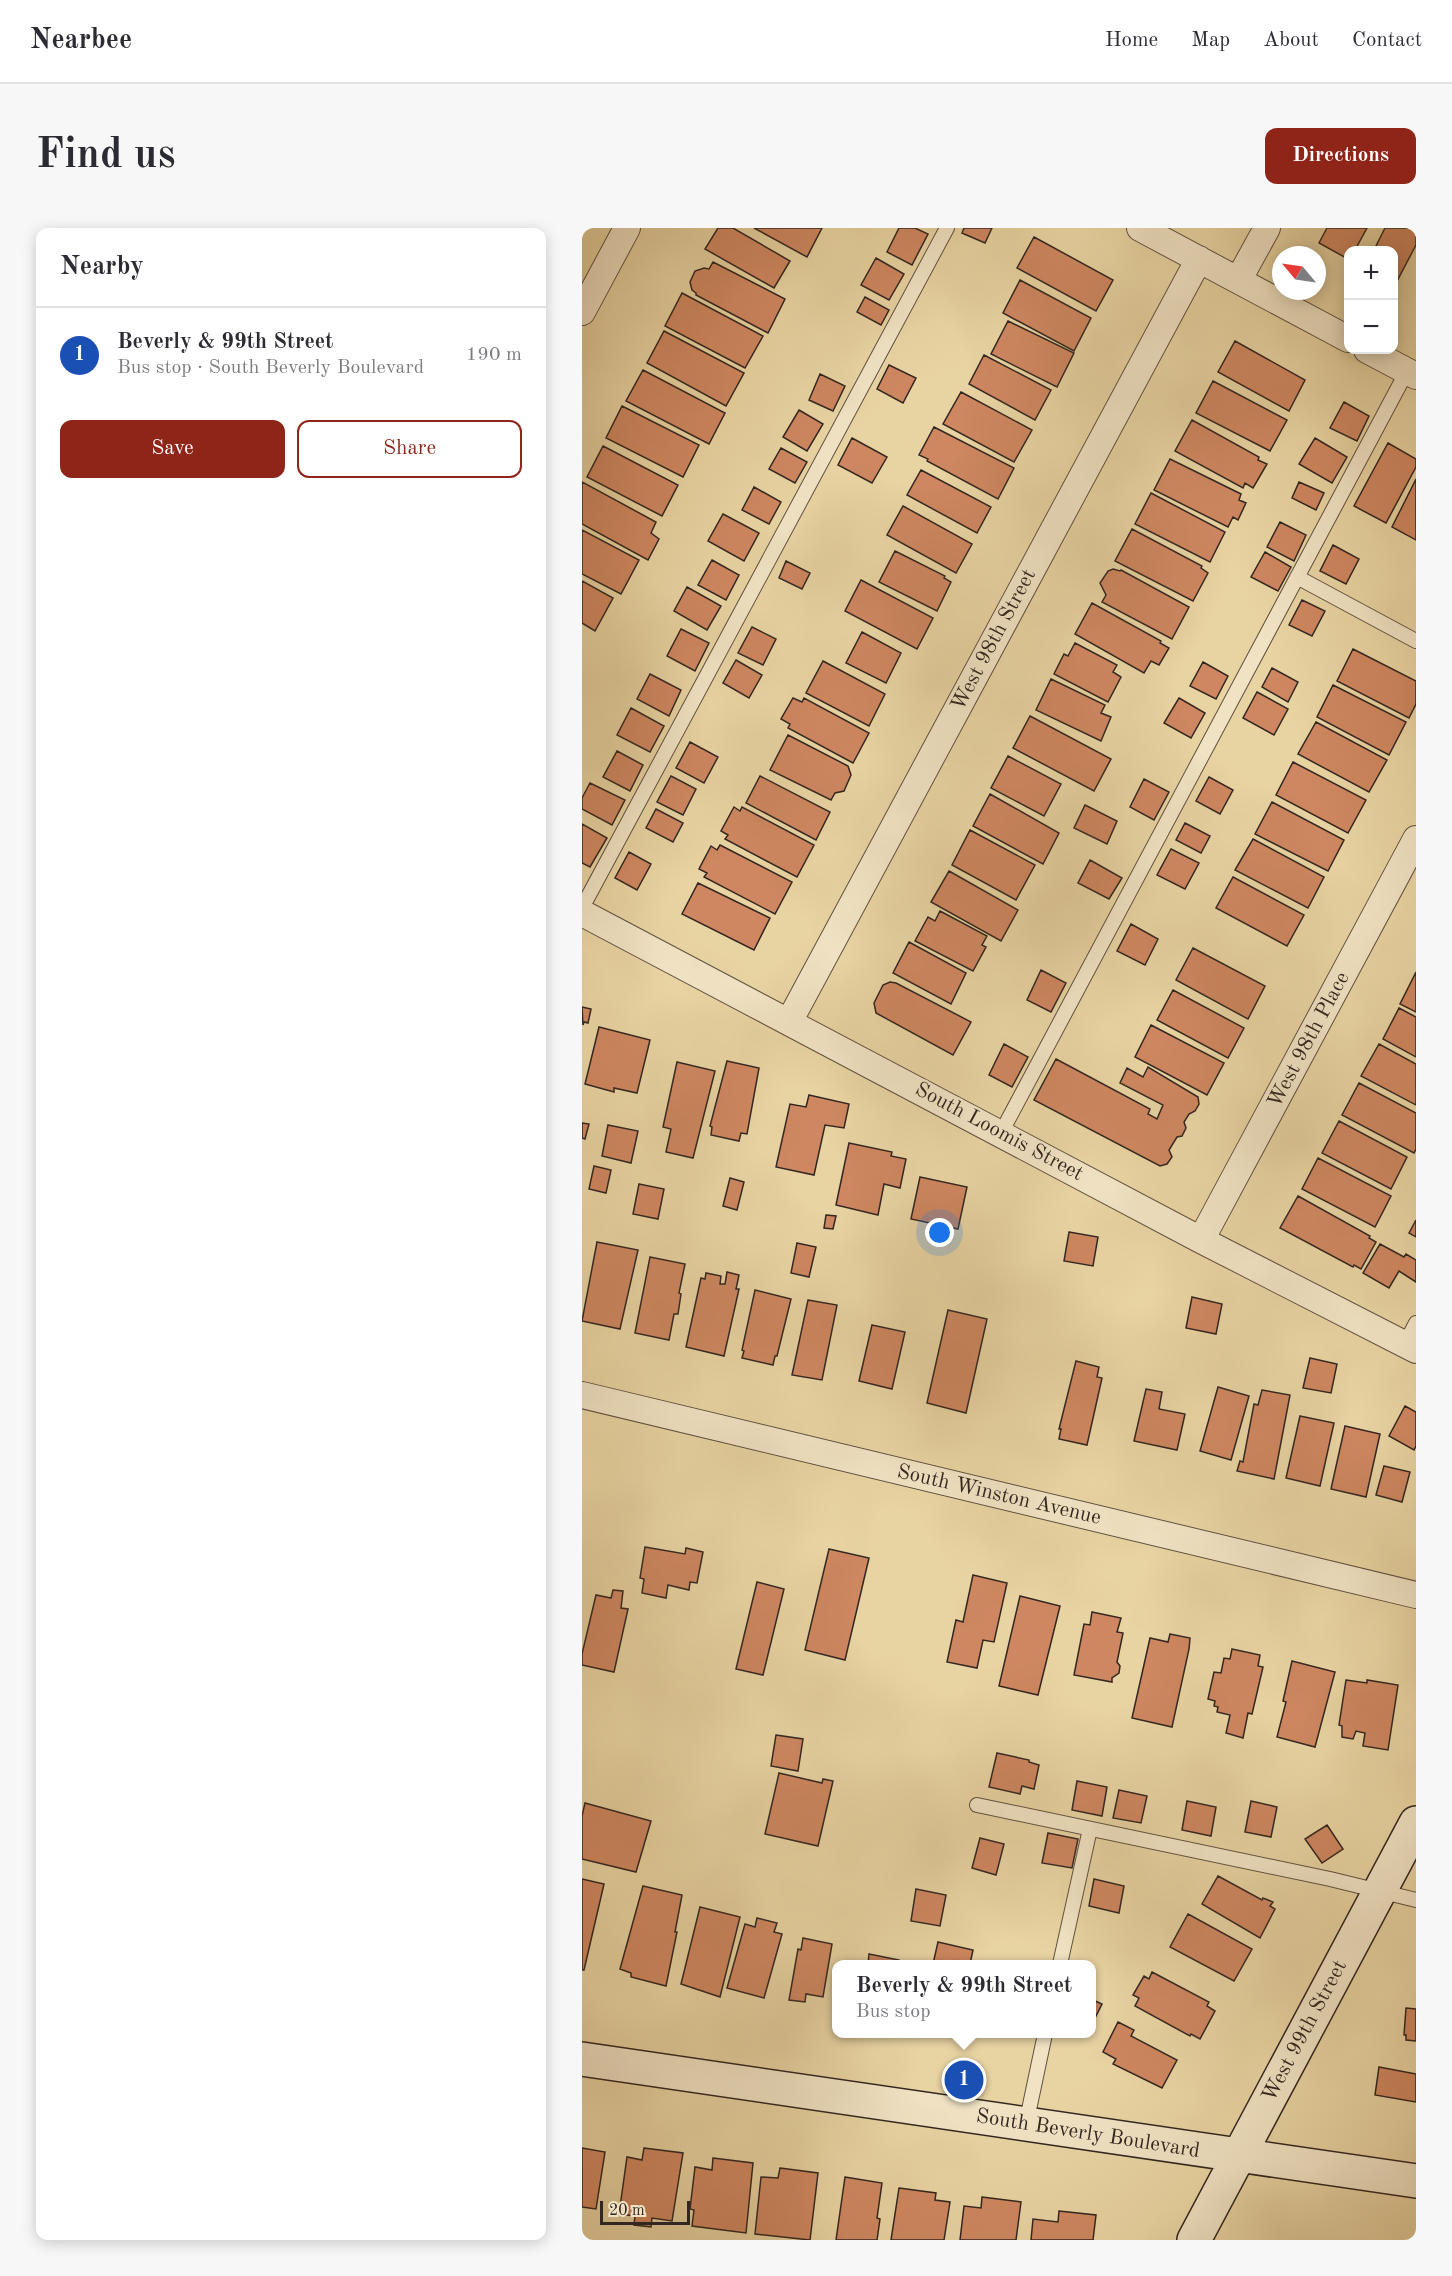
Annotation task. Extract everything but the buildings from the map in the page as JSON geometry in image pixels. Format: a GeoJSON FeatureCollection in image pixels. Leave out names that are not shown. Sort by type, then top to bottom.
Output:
{"type":"FeatureCollection","features":[{"type":"Feature","properties":{"kind":"main road","name":"West 99th Street"},"geometry":{"type":"LineString","coordinates":[[1194,2240],[1416,1823]]}},
{"type":"Feature","properties":{"kind":"main road","name":"South Beverly Boulevard"},"geometry":{"type":"LineString","coordinates":[[582,2059],[1416,2181]]}},
{"type":"Feature","properties":{"kind":"street"},"geometry":{"type":"LineString","coordinates":[[582,312],[627,228]]}},
{"type":"Feature","properties":{"kind":"street"},"geometry":{"type":"LineString","coordinates":[[1140,228],[1344,337]]}},
{"type":"Feature","properties":{"kind":"street"},"geometry":{"type":"LineString","coordinates":[[1239,279],[1267,228]]}},
{"type":"Feature","properties":{"kind":"street","name":"West 98th Street"},"geometry":{"type":"LineString","coordinates":[[789,1022],[1199,259]]}},
{"type":"Feature","properties":{"kind":"street"},"geometry":{"type":"LineString","coordinates":[[1374,354],[1412,374]]}},
{"type":"Feature","properties":{"kind":"street","name":"West 98th Place"},"geometry":{"type":"LineString","coordinates":[[1202,1240],[1416,839]]}},
{"type":"Feature","properties":{"kind":"street","name":"South Loomis Street"},"geometry":{"type":"LineString","coordinates":[[582,913],[1202,1240],[1412,1339]]}},
{"type":"Feature","properties":{"kind":"street","name":"South Winston Avenue"},"geometry":{"type":"LineString","coordinates":[[582,1395],[1416,1595]]}},
{"type":"Feature","properties":{"kind":"lane"},"geometry":{"type":"LineString","coordinates":[[582,908],[947,228]]}},
{"type":"Feature","properties":{"kind":"lane"},"geometry":{"type":"LineString","coordinates":[[1001,1133],[1297,577],[1412,374]]}},
{"type":"Feature","properties":{"kind":"lane"},"geometry":{"type":"LineString","coordinates":[[1297,577],[1416,641]]}},
{"type":"Feature","properties":{"kind":"lane"},"geometry":{"type":"LineString","coordinates":[[976,1805],[1380,1890],[1416,1900]]}},
{"type":"Feature","properties":{"kind":"lane"},"geometry":{"type":"LineString","coordinates":[[1061,1960],[1089,1829]]}},
{"type":"Feature","properties":{"kind":"lane"},"geometry":{"type":"LineString","coordinates":[[1026,2124],[1044,2038]]}},
{"type":"Feature","properties":{"kind":"place","name":"Beverly & 99th Street"},"geometry":{"type":"Point","coordinates":[964,2080]}}]}
